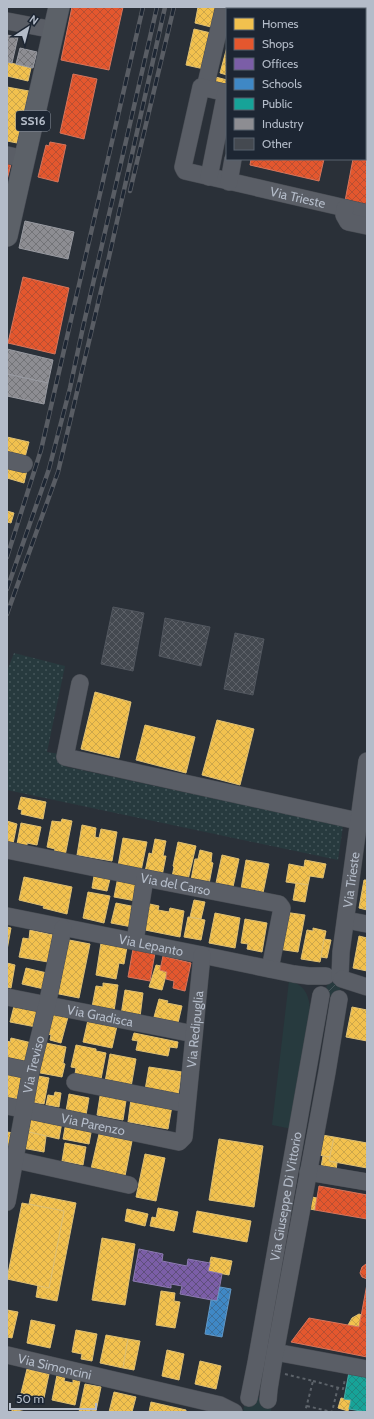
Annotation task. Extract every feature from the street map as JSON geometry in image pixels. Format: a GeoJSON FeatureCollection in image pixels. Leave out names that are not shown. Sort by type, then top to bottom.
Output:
{"type":"FeatureCollection","features":[{"type":"Feature","properties":{"kind":"main road","name":"SS16"},"geometry":{"type":"LineString","coordinates":[[7,236],[16,157],[54,30],[59,7]]}},
{"type":"Feature","properties":{"kind":"street"},"geometry":{"type":"LineString","coordinates":[[224,7],[205,88],[226,92]]}},
{"type":"Feature","properties":{"kind":"street"},"geometry":{"type":"LineString","coordinates":[[7,21],[54,30]]}},
{"type":"Feature","properties":{"kind":"street","name":"Via Trieste"},"geometry":{"type":"LineString","coordinates":[[205,88],[201,87],[183,167],[185,171],[188,173],[367,213]]}},
{"type":"Feature","properties":{"kind":"street"},"geometry":{"type":"LineString","coordinates":[[209,177],[226,97]]}},
{"type":"Feature","properties":{"kind":"street"},"geometry":{"type":"LineString","coordinates":[[229,182],[233,160]]}},
{"type":"Feature","properties":{"kind":"street"},"geometry":{"type":"LineString","coordinates":[[345,208],[344,215],[348,222],[367,226]]}},
{"type":"Feature","properties":{"kind":"street"},"geometry":{"type":"LineString","coordinates":[[7,460],[24,464]]}},
{"type":"Feature","properties":{"kind":"street"},"geometry":{"type":"LineString","coordinates":[[80,683],[65,757],[358,821]]}},
{"type":"Feature","properties":{"kind":"street","name":"Via Trieste"},"geometry":{"type":"LineString","coordinates":[[333,986],[341,952],[346,920],[360,864],[358,821],[367,761]]}},
{"type":"Feature","properties":{"kind":"street","name":"Via del Carso"},"geometry":{"type":"LineString","coordinates":[[7,850],[279,904],[282,908],[270,969]]}},
{"type":"Feature","properties":{"kind":"street"},"geometry":{"type":"LineString","coordinates":[[135,941],[145,878]]}},
{"type":"Feature","properties":{"kind":"street","name":"Via Lepanto"},"geometry":{"type":"LineString","coordinates":[[7,916],[202,954],[294,974],[333,986],[366,986]]}},
{"type":"Feature","properties":{"kind":"street"},"geometry":{"type":"LineString","coordinates":[[346,920],[367,924]]}},
{"type":"Feature","properties":{"kind":"street","name":"Via Treviso"},"geometry":{"type":"LineString","coordinates":[[7,1202],[11,1159],[24,1110],[63,928]]}},
{"type":"Feature","properties":{"kind":"street","name":"Via Redipuglia"},"geometry":{"type":"LineString","coordinates":[[179,1142],[184,1136],[202,954]]}},
{"type":"Feature","properties":{"kind":"street","name":"Via Giuseppe Di Vittorio"},"geometry":{"type":"LineString","coordinates":[[273,1408],[269,1389],[275,1352],[292,1292],[333,986]]}},
{"type":"Feature","properties":{"kind":"street","name":"Via Giuseppe Di Vittorio"},"geometry":{"type":"LineString","coordinates":[[238,1406],[256,1363],[333,986]]}},
{"type":"Feature","properties":{"kind":"street","name":"Via Gradisca"},"geometry":{"type":"LineString","coordinates":[[7,997],[194,1034]]}},
{"type":"Feature","properties":{"kind":"street"},"geometry":{"type":"LineString","coordinates":[[7,1066],[31,1072]]}},
{"type":"Feature","properties":{"kind":"street"},"geometry":{"type":"LineString","coordinates":[[75,1082],[187,1104]]}},
{"type":"Feature","properties":{"kind":"street","name":"Via Parenzo"},"geometry":{"type":"LineString","coordinates":[[7,1106],[179,1142]]}},
{"type":"Feature","properties":{"kind":"street"},"geometry":{"type":"LineString","coordinates":[[11,1159],[129,1185]]}},
{"type":"Feature","properties":{"kind":"street"},"geometry":{"type":"LineString","coordinates":[[308,1172],[367,1182]]}},
{"type":"Feature","properties":{"kind":"street"},"geometry":{"type":"LineString","coordinates":[[275,1352],[367,1368]]}},
{"type":"Feature","properties":{"kind":"street","name":"Via Simoncini"},"geometry":{"type":"LineString","coordinates":[[7,1355],[196,1405],[238,1406],[259,1396],[273,1408]]}},
{"type":"Feature","properties":{"kind":"path"},"geometry":{"type":"LineString","coordinates":[[282,1373],[343,1389],[348,1365]]}},
{"type":"Feature","properties":{"kind":"path"},"geometry":{"type":"LineString","coordinates":[[306,1412],[313,1380]]}},
{"type":"Feature","properties":{"kind":"path"},"geometry":{"type":"LineString","coordinates":[[307,1406],[333,1412],[338,1387]]}},
{"type":"Feature","properties":{"kind":"green space"},"geometry":{"type":"Polygon","coordinates":[[[14,653],[65,666],[47,752],[60,754],[67,767],[343,826],[338,860],[7,790],[7,671],[14,653]]]}},
{"type":"Feature","properties":{"kind":"green space"},"geometry":{"type":"Polygon","coordinates":[[[289,981],[302,987],[305,991],[310,1009],[292,1129],[272,1125],[289,981]]]}},
{"type":"Feature","properties":{"kind":"green space"},"geometry":{"type":"Polygon","coordinates":[[[330,982],[336,982],[340,986],[340,992],[336,996],[330,996],[326,992],[326,986],[330,982]]]}},
{"type":"Feature","properties":{"kind":"green space"},"geometry":{"type":"Polygon","coordinates":[[[255,1397],[260,1398],[271,1407],[271,1412],[243,1412],[244,1405],[255,1397]]]}},
{"type":"Feature","properties":{"kind":"building: Homes"},"geometry":{"type":"Polygon","coordinates":[[[198,7],[219,7],[215,28],[195,23],[198,7]]]}},
{"type":"Feature","properties":{"kind":"building: Homes"},"geometry":{"type":"Polygon","coordinates":[[[234,7],[251,7],[250,8],[234,7]]]}},
{"type":"Feature","properties":{"kind":"building: Homes"},"geometry":{"type":"Polygon","coordinates":[[[194,29],[211,33],[204,69],[186,65],[194,29]]]}},
{"type":"Feature","properties":{"kind":"building: Homes"},"geometry":{"type":"Polygon","coordinates":[[[366,32],[367,33],[366,54],[366,32]]]}},
{"type":"Feature","properties":{"kind":"building: Homes"},"geometry":{"type":"Polygon","coordinates":[[[226,51],[226,75],[220,73],[226,51]]]}},
{"type":"Feature","properties":{"kind":"building: Homes"},"geometry":{"type":"Polygon","coordinates":[[[7,62],[31,68],[28,81],[7,76],[7,62]]]}},
{"type":"Feature","properties":{"kind":"building: Homes"},"geometry":{"type":"Polygon","coordinates":[[[212,76],[226,80],[226,87],[210,83],[212,76]]]}},
{"type":"Feature","properties":{"kind":"building: Homes"},"geometry":{"type":"Polygon","coordinates":[[[7,87],[29,91],[17,143],[7,141],[7,87]]]}},
{"type":"Feature","properties":{"kind":"building: Homes"},"geometry":{"type":"Polygon","coordinates":[[[367,154],[367,209],[349,206],[361,160],[366,160],[367,154]]]}},
{"type":"Feature","properties":{"kind":"building: Homes"},"geometry":{"type":"Polygon","coordinates":[[[7,437],[29,442],[24,461],[7,457],[7,437]]]}},
{"type":"Feature","properties":{"kind":"building: Homes"},"geometry":{"type":"Polygon","coordinates":[[[7,465],[27,470],[24,483],[7,478],[7,465]]]}},
{"type":"Feature","properties":{"kind":"building: Homes"},"geometry":{"type":"Polygon","coordinates":[[[7,511],[14,513],[11,523],[7,522],[7,511]]]}},
{"type":"Feature","properties":{"kind":"building: Homes"},"geometry":{"type":"Polygon","coordinates":[[[95,692],[131,702],[119,758],[81,749],[95,692]]]}},
{"type":"Feature","properties":{"kind":"building: Homes"},"geometry":{"type":"Polygon","coordinates":[[[217,720],[254,729],[240,785],[202,775],[217,720]]]}},
{"type":"Feature","properties":{"kind":"building: Homes"},"geometry":{"type":"Polygon","coordinates":[[[145,725],[195,737],[186,773],[136,760],[145,725]]]}},
{"type":"Feature","properties":{"kind":"building: Homes"},"geometry":{"type":"Polygon","coordinates":[[[21,797],[46,802],[43,819],[21,814],[22,810],[18,809],[21,797]]]}},
{"type":"Feature","properties":{"kind":"building: Homes"},"geometry":{"type":"Polygon","coordinates":[[[62,819],[72,821],[65,856],[54,853],[55,849],[47,847],[52,821],[61,822],[62,819]]]}},
{"type":"Feature","properties":{"kind":"building: Homes"},"geometry":{"type":"Polygon","coordinates":[[[7,821],[17,824],[13,844],[7,843],[7,821]]]}},
{"type":"Feature","properties":{"kind":"building: Homes"},"geometry":{"type":"Polygon","coordinates":[[[21,823],[41,827],[37,845],[27,843],[27,846],[17,844],[21,823]]]}},
{"type":"Feature","properties":{"kind":"building: Homes"},"geometry":{"type":"Polygon","coordinates":[[[82,825],[96,828],[95,837],[99,838],[101,829],[117,832],[112,861],[77,855],[82,825]]]}},
{"type":"Feature","properties":{"kind":"building: Homes"},"geometry":{"type":"Polygon","coordinates":[[[123,838],[147,842],[141,871],[118,866],[123,838]]]}},
{"type":"Feature","properties":{"kind":"building: Homes"},"geometry":{"type":"Polygon","coordinates":[[[155,839],[166,841],[163,856],[166,856],[162,876],[145,872],[149,853],[152,854],[155,839]]]}},
{"type":"Feature","properties":{"kind":"building: Homes"},"geometry":{"type":"Polygon","coordinates":[[[178,842],[196,846],[188,880],[172,877],[178,842]]]}},
{"type":"Feature","properties":{"kind":"building: Homes"},"geometry":{"type":"Polygon","coordinates":[[[200,850],[212,853],[211,862],[213,863],[209,884],[191,880],[195,859],[198,859],[200,850]]]}},
{"type":"Feature","properties":{"kind":"building: Homes"},"geometry":{"type":"Polygon","coordinates":[[[222,855],[239,859],[233,887],[216,883],[222,855]]]}},
{"type":"Feature","properties":{"kind":"building: Homes"},"geometry":{"type":"Polygon","coordinates":[[[246,860],[269,864],[263,893],[241,889],[246,860]]]}},
{"type":"Feature","properties":{"kind":"building: Homes"},"geometry":{"type":"Polygon","coordinates":[[[305,860],[326,864],[323,878],[310,876],[308,885],[286,882],[289,864],[304,867],[305,860]]]}},
{"type":"Feature","properties":{"kind":"building: Homes"},"geometry":{"type":"Polygon","coordinates":[[[94,876],[110,879],[107,891],[92,888],[94,876]]]}},
{"type":"Feature","properties":{"kind":"building: Homes"},"geometry":{"type":"Polygon","coordinates":[[[24,877],[72,887],[67,914],[43,908],[44,906],[19,900],[24,877]]]}},
{"type":"Feature","properties":{"kind":"building: Homes"},"geometry":{"type":"Polygon","coordinates":[[[118,877],[140,882],[136,901],[114,897],[118,877]]]}},
{"type":"Feature","properties":{"kind":"building: Homes"},"geometry":{"type":"Polygon","coordinates":[[[364,880],[367,880],[367,910],[359,908],[364,880]]]}},
{"type":"Feature","properties":{"kind":"building: Homes"},"geometry":{"type":"Polygon","coordinates":[[[296,883],[308,885],[305,902],[293,900],[296,883]]]}},
{"type":"Feature","properties":{"kind":"building: Homes"},"geometry":{"type":"Polygon","coordinates":[[[88,892],[110,896],[104,923],[83,918],[88,892]]]}},
{"type":"Feature","properties":{"kind":"building: Homes"},"geometry":{"type":"Polygon","coordinates":[[[194,900],[205,902],[201,919],[190,917],[194,900]]]}},
{"type":"Feature","properties":{"kind":"building: Homes"},"geometry":{"type":"Polygon","coordinates":[[[116,903],[136,907],[132,927],[111,923],[116,903]]]}},
{"type":"Feature","properties":{"kind":"building: Homes"},"geometry":{"type":"Polygon","coordinates":[[[145,903],[159,906],[158,910],[169,912],[170,908],[184,911],[180,937],[140,929],[145,903]]]}},
{"type":"Feature","properties":{"kind":"building: Homes"},"geometry":{"type":"Polygon","coordinates":[[[284,912],[305,915],[298,952],[278,949],[284,912]]]}},
{"type":"Feature","properties":{"kind":"building: Homes"},"geometry":{"type":"Polygon","coordinates":[[[215,913],[240,918],[235,948],[209,943],[215,913]]]}},
{"type":"Feature","properties":{"kind":"building: Homes"},"geometry":{"type":"Polygon","coordinates":[[[188,917],[205,920],[201,940],[184,937],[188,917]]]}},
{"type":"Feature","properties":{"kind":"building: Homes"},"geometry":{"type":"Polygon","coordinates":[[[245,919],[267,923],[262,952],[247,949],[248,944],[241,943],[245,919]]]}},
{"type":"Feature","properties":{"kind":"building: Homes"},"geometry":{"type":"Polygon","coordinates":[[[7,927],[11,928],[7,950],[7,927]]]}},
{"type":"Feature","properties":{"kind":"building: Homes"},"geometry":{"type":"Polygon","coordinates":[[[313,928],[326,931],[320,962],[301,959],[307,930],[313,931],[313,928]]]}},
{"type":"Feature","properties":{"kind":"building: Homes"},"geometry":{"type":"Polygon","coordinates":[[[30,930],[53,935],[48,962],[19,957],[23,938],[29,939],[30,930]]]}},
{"type":"Feature","properties":{"kind":"building: Homes"},"geometry":{"type":"Polygon","coordinates":[[[359,936],[367,938],[367,971],[353,968],[359,936]]]}},
{"type":"Feature","properties":{"kind":"building: Homes"},"geometry":{"type":"Polygon","coordinates":[[[64,939],[90,944],[79,998],[54,993],[64,939]]]}},
{"type":"Feature","properties":{"kind":"building: Homes"},"geometry":{"type":"Polygon","coordinates":[[[324,939],[331,940],[327,958],[321,957],[324,939]]]}},
{"type":"Feature","properties":{"kind":"building: Homes"},"geometry":{"type":"Polygon","coordinates":[[[101,943],[127,947],[124,964],[119,963],[116,979],[96,975],[101,943]]]}},
{"type":"Feature","properties":{"kind":"building: Homes"},"geometry":{"type":"Polygon","coordinates":[[[7,963],[15,965],[11,988],[7,987],[7,963]]]}},
{"type":"Feature","properties":{"kind":"building: Homes"},"geometry":{"type":"Polygon","coordinates":[[[156,965],[161,966],[160,970],[167,972],[162,990],[149,987],[156,965]]]}},
{"type":"Feature","properties":{"kind":"building: Homes"},"geometry":{"type":"Polygon","coordinates":[[[26,968],[47,973],[44,989],[22,984],[26,968]]]}},
{"type":"Feature","properties":{"kind":"building: Homes"},"geometry":{"type":"Polygon","coordinates":[[[103,983],[118,985],[114,1011],[92,1007],[96,986],[103,987],[103,983]]]}},
{"type":"Feature","properties":{"kind":"building: Homes"},"geometry":{"type":"Polygon","coordinates":[[[125,990],[143,993],[140,1017],[121,1015],[125,990]]]}},
{"type":"Feature","properties":{"kind":"building: Homes"},"geometry":{"type":"Polygon","coordinates":[[[159,999],[168,1001],[167,1003],[182,1006],[178,1023],[154,1017],[159,999]]]}},
{"type":"Feature","properties":{"kind":"building: Homes"},"geometry":{"type":"Polygon","coordinates":[[[14,1006],[39,1011],[36,1027],[10,1022],[14,1006]]]}},
{"type":"Feature","properties":{"kind":"building: Homes"},"geometry":{"type":"Polygon","coordinates":[[[352,1007],[367,1010],[367,1041],[346,1037],[352,1007]]]}},
{"type":"Feature","properties":{"kind":"building: Homes"},"geometry":{"type":"Polygon","coordinates":[[[51,1012],[68,1017],[61,1043],[50,1040],[51,1035],[45,1033],[51,1012]]]}},
{"type":"Feature","properties":{"kind":"building: Homes"},"geometry":{"type":"Polygon","coordinates":[[[88,1020],[117,1026],[112,1048],[83,1042],[88,1020]]]}},
{"type":"Feature","properties":{"kind":"building: Homes"},"geometry":{"type":"Polygon","coordinates":[[[134,1033],[178,1042],[177,1048],[170,1047],[168,1056],[136,1050],[138,1041],[132,1040],[134,1033]]]}},
{"type":"Feature","properties":{"kind":"building: Homes"},"geometry":{"type":"Polygon","coordinates":[[[11,1038],[32,1043],[28,1062],[7,1058],[7,1041],[10,1042],[11,1038]]]}},
{"type":"Feature","properties":{"kind":"building: Homes"},"geometry":{"type":"Polygon","coordinates":[[[41,1042],[66,1047],[63,1063],[65,1064],[62,1077],[35,1072],[41,1042]]]}},
{"type":"Feature","properties":{"kind":"building: Homes"},"geometry":{"type":"Polygon","coordinates":[[[76,1045],[96,1049],[96,1051],[106,1053],[101,1079],[75,1074],[76,1068],[71,1067],[76,1045]]]}},
{"type":"Feature","properties":{"kind":"building: Homes"},"geometry":{"type":"Polygon","coordinates":[[[110,1054],[136,1059],[131,1087],[105,1082],[110,1054]]]}},
{"type":"Feature","properties":{"kind":"building: Homes"},"geometry":{"type":"Polygon","coordinates":[[[149,1067],[182,1072],[178,1096],[145,1090],[149,1067]]]}},
{"type":"Feature","properties":{"kind":"building: Homes"},"geometry":{"type":"Polygon","coordinates":[[[7,1074],[22,1077],[17,1099],[7,1097],[7,1074]]]}},
{"type":"Feature","properties":{"kind":"building: Homes"},"geometry":{"type":"Polygon","coordinates":[[[33,1075],[49,1078],[44,1104],[28,1102],[33,1075]]]}},
{"type":"Feature","properties":{"kind":"building: Homes"},"geometry":{"type":"Polygon","coordinates":[[[101,1090],[127,1094],[123,1120],[97,1115],[101,1090]]]}},
{"type":"Feature","properties":{"kind":"building: Homes"},"geometry":{"type":"Polygon","coordinates":[[[55,1092],[61,1093],[59,1107],[46,1105],[48,1095],[54,1096],[55,1092]]]}},
{"type":"Feature","properties":{"kind":"building: Homes"},"geometry":{"type":"Polygon","coordinates":[[[69,1094],[89,1098],[86,1115],[66,1111],[69,1094]]]}},
{"type":"Feature","properties":{"kind":"building: Homes"},"geometry":{"type":"Polygon","coordinates":[[[131,1099],[172,1106],[168,1129],[128,1122],[131,1099]]]}},
{"type":"Feature","properties":{"kind":"building: Homes"},"geometry":{"type":"Polygon","coordinates":[[[28,1115],[62,1122],[59,1139],[25,1131],[28,1115]]]}},
{"type":"Feature","properties":{"kind":"building: Homes"},"geometry":{"type":"Polygon","coordinates":[[[66,1122],[92,1127],[89,1144],[63,1139],[66,1122]]]}},
{"type":"Feature","properties":{"kind":"building: Homes"},"geometry":{"type":"Polygon","coordinates":[[[25,1131],[46,1136],[44,1152],[22,1148],[25,1131]]]}},
{"type":"Feature","properties":{"kind":"building: Homes"},"geometry":{"type":"Polygon","coordinates":[[[7,1132],[14,1133],[7,1153],[7,1132]]]}},
{"type":"Feature","properties":{"kind":"building: Homes"},"geometry":{"type":"Polygon","coordinates":[[[99,1134],[132,1141],[125,1176],[91,1169],[99,1134]]]}},
{"type":"Feature","properties":{"kind":"building: Homes"},"geometry":{"type":"Polygon","coordinates":[[[322,1135],[334,1137],[330,1157],[319,1155],[322,1135]]]}},
{"type":"Feature","properties":{"kind":"building: Homes"},"geometry":{"type":"Polygon","coordinates":[[[334,1137],[367,1143],[367,1168],[329,1161],[334,1137]]]}},
{"type":"Feature","properties":{"kind":"building: Homes"},"geometry":{"type":"Polygon","coordinates":[[[219,1139],[263,1146],[254,1207],[209,1200],[219,1139]]]}},
{"type":"Feature","properties":{"kind":"building: Homes"},"geometry":{"type":"Polygon","coordinates":[[[65,1143],[86,1147],[83,1165],[62,1161],[65,1143]]]}},
{"type":"Feature","properties":{"kind":"building: Homes"},"geometry":{"type":"Polygon","coordinates":[[[145,1154],[165,1158],[156,1201],[136,1197],[145,1154]]]}},
{"type":"Feature","properties":{"kind":"building: Homes"},"geometry":{"type":"Polygon","coordinates":[[[323,1156],[330,1157],[329,1161],[337,1163],[336,1170],[321,1167],[323,1156]]]}},
{"type":"Feature","properties":{"kind":"building: Homes"},"geometry":{"type":"Polygon","coordinates":[[[31,1194],[76,1203],[57,1301],[36,1297],[38,1285],[49,1288],[64,1211],[29,1204],[31,1194]]]}},
{"type":"Feature","properties":{"kind":"building: Homes"},"geometry":{"type":"Polygon","coordinates":[[[312,1197],[317,1198],[315,1210],[310,1209],[312,1197]]]}},
{"type":"Feature","properties":{"kind":"building: Homes"},"geometry":{"type":"Polygon","coordinates":[[[22,1203],[64,1211],[49,1288],[7,1279],[22,1203]]]}},
{"type":"Feature","properties":{"kind":"building: Homes"},"geometry":{"type":"Polygon","coordinates":[[[158,1208],[178,1212],[174,1231],[150,1226],[152,1217],[156,1218],[158,1208]]]}},
{"type":"Feature","properties":{"kind":"building: Homes"},"geometry":{"type":"Polygon","coordinates":[[[127,1209],[148,1214],[145,1226],[125,1221],[127,1209]]]}},
{"type":"Feature","properties":{"kind":"building: Homes"},"geometry":{"type":"Polygon","coordinates":[[[197,1211],[251,1221],[247,1242],[193,1232],[197,1211]]]}},
{"type":"Feature","properties":{"kind":"building: Homes"},"geometry":{"type":"Polygon","coordinates":[[[102,1238],[135,1244],[125,1305],[92,1300],[102,1238]]]}},
{"type":"Feature","properties":{"kind":"building: Homes"},"geometry":{"type":"Polygon","coordinates":[[[211,1257],[232,1261],[229,1275],[208,1271],[211,1257]]]}},
{"type":"Feature","properties":{"kind":"building: Homes"},"geometry":{"type":"Polygon","coordinates":[[[161,1291],[175,1293],[174,1301],[180,1302],[175,1328],[156,1325],[161,1291]]]}},
{"type":"Feature","properties":{"kind":"building: Homes"},"geometry":{"type":"Polygon","coordinates":[[[7,1310],[18,1312],[12,1338],[7,1337],[7,1310]]]}},
{"type":"Feature","properties":{"kind":"building: Homes"},"geometry":{"type":"Polygon","coordinates":[[[359,1314],[362,1315],[359,1327],[348,1325],[352,1318],[359,1314]]]}},
{"type":"Feature","properties":{"kind":"building: Homes"},"geometry":{"type":"Polygon","coordinates":[[[31,1320],[55,1325],[50,1348],[27,1343],[31,1320]]]}},
{"type":"Feature","properties":{"kind":"building: Homes"},"geometry":{"type":"Polygon","coordinates":[[[76,1330],[97,1334],[92,1361],[81,1359],[82,1354],[72,1352],[76,1330]]]}},
{"type":"Feature","properties":{"kind":"building: Homes"},"geometry":{"type":"Polygon","coordinates":[[[106,1335],[128,1339],[123,1368],[100,1363],[106,1335]]]}},
{"type":"Feature","properties":{"kind":"building: Homes"},"geometry":{"type":"Polygon","coordinates":[[[128,1339],[140,1341],[134,1370],[123,1368],[128,1339]]]}},
{"type":"Feature","properties":{"kind":"building: Homes"},"geometry":{"type":"Polygon","coordinates":[[[167,1350],[184,1354],[179,1380],[162,1376],[167,1350]]]}},
{"type":"Feature","properties":{"kind":"building: Homes"},"geometry":{"type":"Polygon","coordinates":[[[200,1361],[221,1366],[216,1389],[195,1384],[200,1361]]]}},
{"type":"Feature","properties":{"kind":"building: Homes"},"geometry":{"type":"Polygon","coordinates":[[[27,1369],[49,1374],[44,1398],[21,1393],[27,1369]]]}},
{"type":"Feature","properties":{"kind":"building: Homes"},"geometry":{"type":"Polygon","coordinates":[[[57,1375],[65,1377],[64,1381],[73,1383],[73,1379],[80,1381],[75,1405],[52,1400],[57,1375]]]}},
{"type":"Feature","properties":{"kind":"building: Homes"},"geometry":{"type":"Polygon","coordinates":[[[85,1384],[101,1387],[96,1411],[90,1410],[90,1412],[79,1412],[85,1384]]]}},
{"type":"Feature","properties":{"kind":"building: Homes"},"geometry":{"type":"Polygon","coordinates":[[[114,1392],[136,1397],[132,1412],[109,1412],[114,1392]]]}},
{"type":"Feature","properties":{"kind":"building: Homes"},"geometry":{"type":"Polygon","coordinates":[[[341,1398],[351,1400],[348,1411],[338,1408],[341,1398]]]}},
{"type":"Feature","properties":{"kind":"building: Homes"},"geometry":{"type":"Polygon","coordinates":[[[151,1402],[186,1410],[186,1412],[149,1412],[151,1402]]]}},
{"type":"Feature","properties":{"kind":"building: Homes"},"geometry":{"type":"Polygon","coordinates":[[[12,1409],[26,1412],[12,1412],[12,1409]]]}},
{"type":"Feature","properties":{"kind":"building: Shops"},"geometry":{"type":"Polygon","coordinates":[[[72,7],[123,7],[109,70],[61,60],[72,7]]]}},
{"type":"Feature","properties":{"kind":"building: Shops"},"geometry":{"type":"Polygon","coordinates":[[[73,74],[97,79],[84,139],[60,133],[73,74]]]}},
{"type":"Feature","properties":{"kind":"building: Shops"},"geometry":{"type":"Polygon","coordinates":[[[50,142],[66,145],[58,182],[38,177],[46,145],[49,146],[50,142]]]}},
{"type":"Feature","properties":{"kind":"building: Shops"},"geometry":{"type":"Polygon","coordinates":[[[366,150],[367,209],[345,201],[353,160],[366,160],[366,150]]]}},
{"type":"Feature","properties":{"kind":"building: Shops"},"geometry":{"type":"Polygon","coordinates":[[[251,160],[324,160],[319,181],[250,165],[251,160]]]}},
{"type":"Feature","properties":{"kind":"building: Shops"},"geometry":{"type":"Polygon","coordinates":[[[7,163],[11,164],[7,180],[7,163]]]}},
{"type":"Feature","properties":{"kind":"building: Shops"},"geometry":{"type":"Polygon","coordinates":[[[23,277],[69,288],[55,354],[8,343],[23,277]]]}},
{"type":"Feature","properties":{"kind":"building: Shops"},"geometry":{"type":"Polygon","coordinates":[[[133,949],[155,953],[150,981],[128,977],[133,949]]]}},
{"type":"Feature","properties":{"kind":"building: Shops"},"geometry":{"type":"Polygon","coordinates":[[[163,956],[191,963],[185,991],[173,988],[174,981],[166,979],[167,972],[160,970],[163,956]]]}},
{"type":"Feature","properties":{"kind":"building: Shops"},"geometry":{"type":"Polygon","coordinates":[[[319,1186],[367,1195],[367,1219],[315,1210],[319,1186]]]}},
{"type":"Feature","properties":{"kind":"building: Shops"},"geometry":{"type":"Polygon","coordinates":[[[366,1264],[367,1279],[362,1277],[360,1273],[362,1267],[366,1264]]]}},
{"type":"Feature","properties":{"kind":"building: Shops"},"geometry":{"type":"Polygon","coordinates":[[[367,1284],[367,1357],[291,1342],[309,1318],[359,1327],[367,1284]]]}},
{"type":"Feature","properties":{"kind":"building: Offices"},"geometry":{"type":"Polygon","coordinates":[[[139,1249],[163,1254],[162,1261],[187,1266],[188,1259],[210,1263],[208,1271],[222,1274],[217,1301],[180,1294],[182,1286],[171,1284],[171,1288],[133,1281],[139,1249]]]}},
{"type":"Feature","properties":{"kind":"building: Schools"},"geometry":{"type":"Polygon","coordinates":[[[220,1287],[231,1289],[222,1337],[205,1334],[211,1300],[217,1301],[220,1287]]]}},
{"type":"Feature","properties":{"kind":"building: Public"},"geometry":{"type":"Polygon","coordinates":[[[349,1372],[367,1376],[367,1412],[349,1409],[351,1400],[344,1399],[349,1372]]]}},
{"type":"Feature","properties":{"kind":"building: Industry"},"geometry":{"type":"Polygon","coordinates":[[[7,35],[18,37],[12,63],[7,62],[7,35]]]}},
{"type":"Feature","properties":{"kind":"building: Industry"},"geometry":{"type":"Polygon","coordinates":[[[20,48],[37,52],[33,68],[16,64],[20,48]]]}},
{"type":"Feature","properties":{"kind":"building: Industry"},"geometry":{"type":"Polygon","coordinates":[[[25,221],[74,232],[68,259],[19,248],[25,221]]]}},
{"type":"Feature","properties":{"kind":"building: Industry"},"geometry":{"type":"Polygon","coordinates":[[[7,349],[53,360],[48,383],[7,374],[7,349]]]}},
{"type":"Feature","properties":{"kind":"building: Industry"},"geometry":{"type":"Polygon","coordinates":[[[7,374],[48,383],[44,404],[7,396],[7,374]]]}},
{"type":"Feature","properties":{"kind":"building: Other"},"geometry":{"type":"Polygon","coordinates":[[[113,607],[144,613],[133,671],[101,664],[113,607]]]}},
{"type":"Feature","properties":{"kind":"building: Other"},"geometry":{"type":"Polygon","coordinates":[[[165,618],[210,627],[201,666],[159,656],[165,618]]]}},
{"type":"Feature","properties":{"kind":"building: Other"},"geometry":{"type":"Polygon","coordinates":[[[235,633],[264,639],[253,695],[224,689],[235,633]]]}},
{"type":"Feature","properties":{"kind":"railway"},"geometry":{"type":"LineString","coordinates":[[7,557],[41,450],[143,7]]}},
{"type":"Feature","properties":{"kind":"railway"},"geometry":{"type":"LineString","coordinates":[[7,589],[49,469],[70,388],[157,7]]}},
{"type":"Feature","properties":{"kind":"railway"},"geometry":{"type":"LineString","coordinates":[[7,614],[58,472],[109,257],[165,7]]}},
{"type":"Feature","properties":{"kind":"railway"},"geometry":{"type":"LineString","coordinates":[[130,191],[174,7]]}}]}
